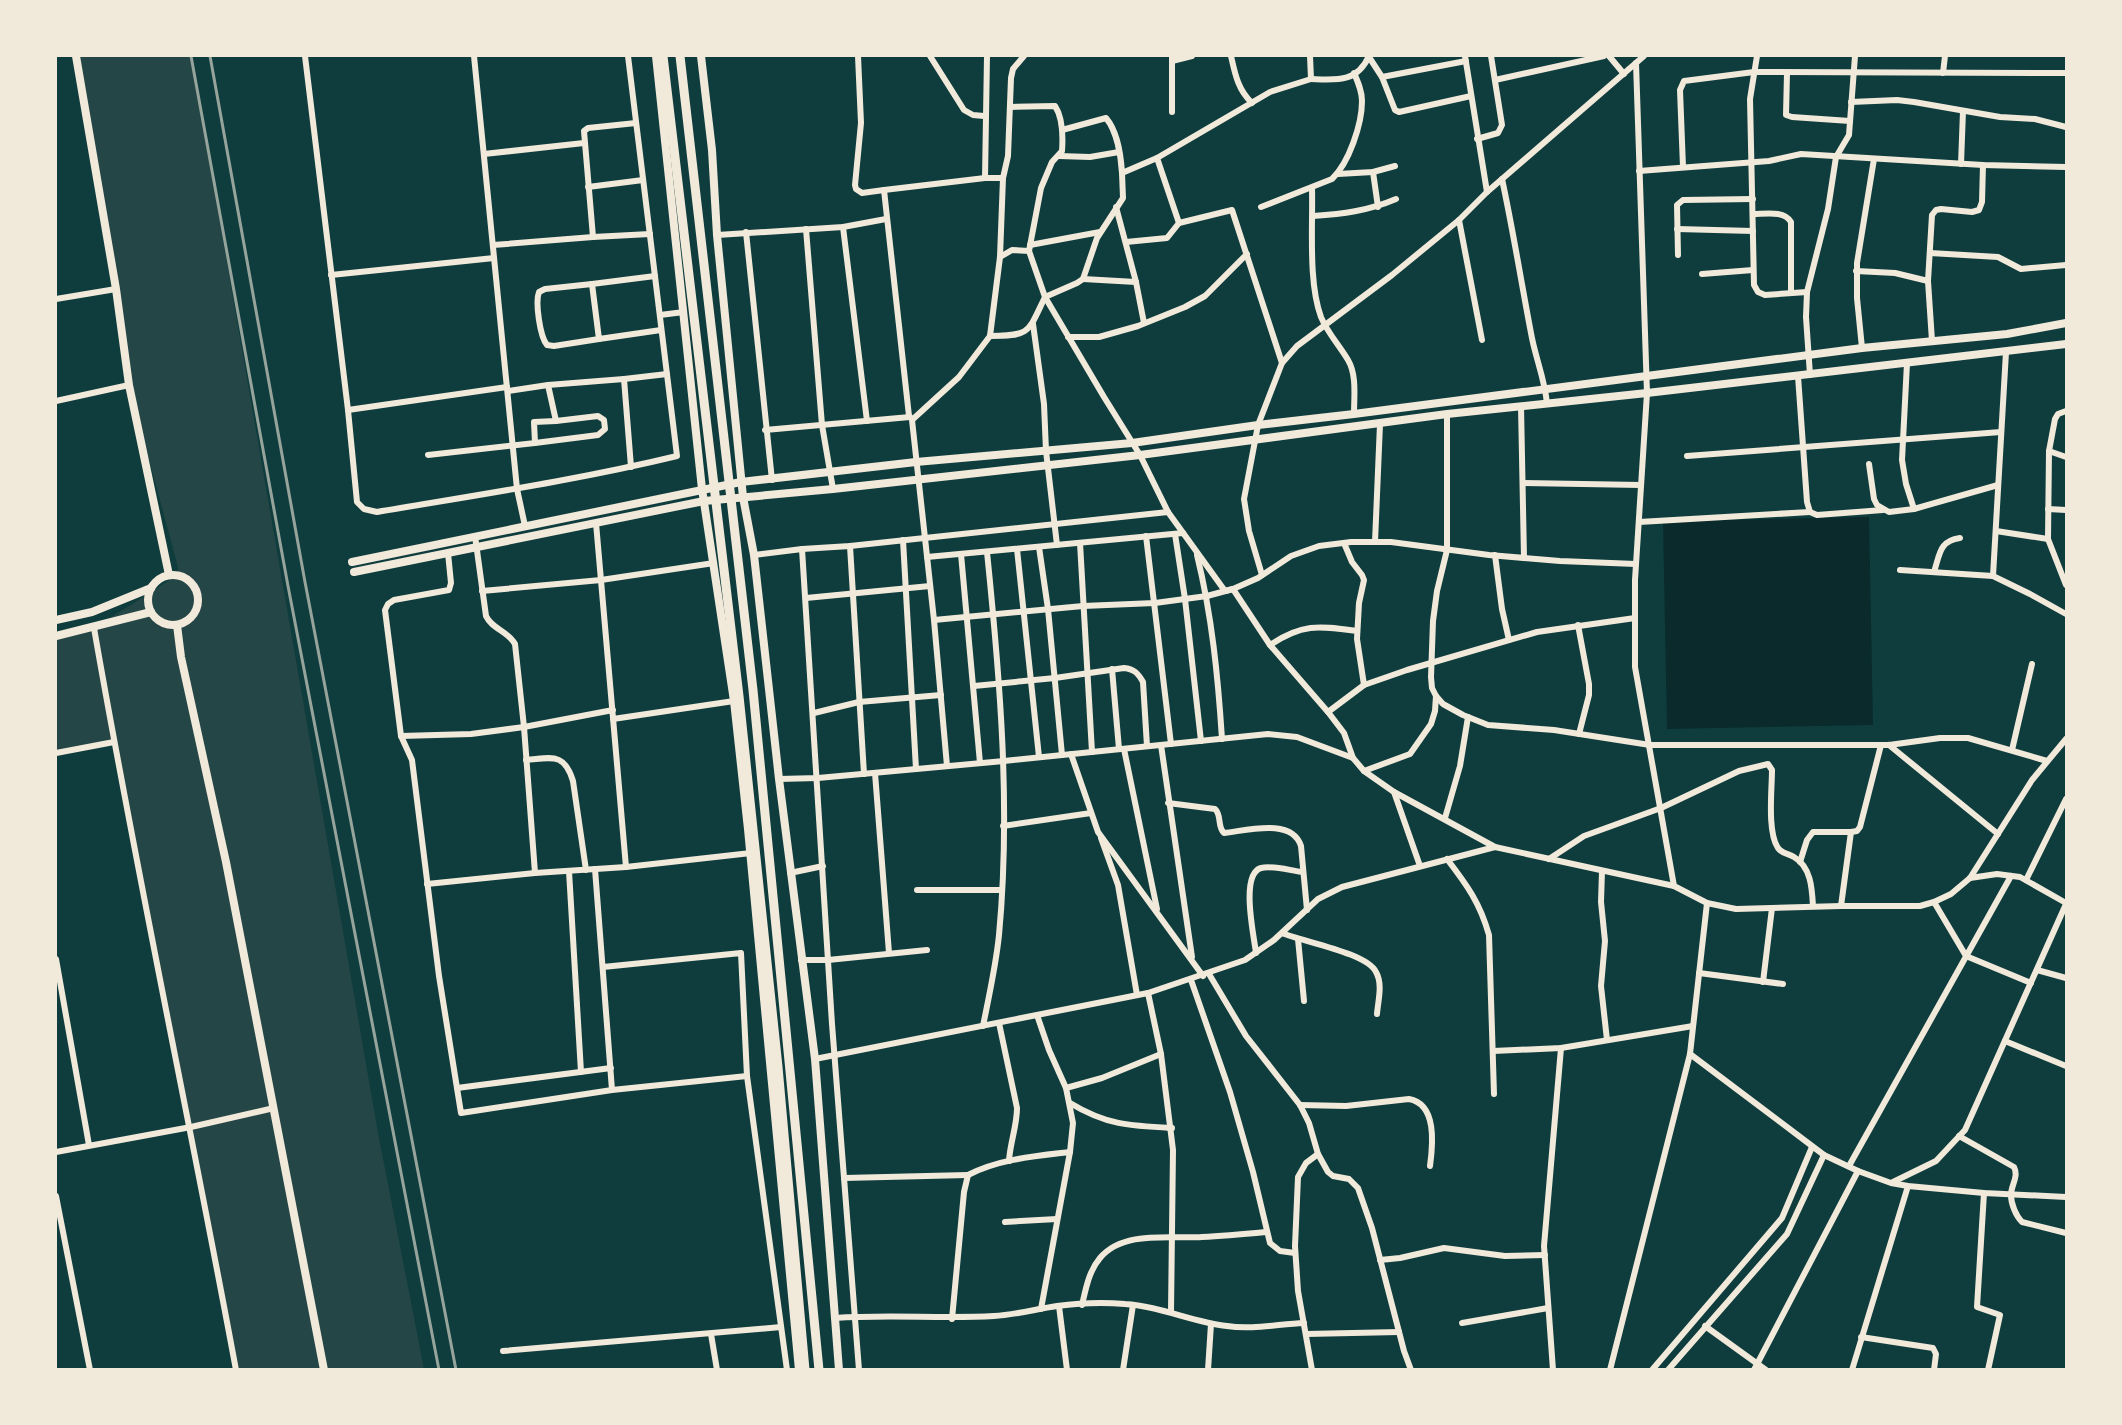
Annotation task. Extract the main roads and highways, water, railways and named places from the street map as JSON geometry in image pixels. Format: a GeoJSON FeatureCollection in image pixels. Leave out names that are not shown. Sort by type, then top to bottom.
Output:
{"type":"FeatureCollection","features":[{"type":"Feature","properties":{"kind":"highway"},"geometry":{"type":"LineString","coordinates":[[663,56],[740,708],[778,1067],[806,1370]]}},
{"type":"Feature","properties":{"kind":"highway"},"geometry":{"type":"LineString","coordinates":[[680,56],[753,690],[819,1370]]}},
{"type":"Feature","properties":{"kind":"main road"},"geometry":{"type":"LineString","coordinates":[[76,56],[116,289],[129,385],[169,575]]}},
{"type":"Feature","properties":{"kind":"main road"},"geometry":{"type":"LineString","coordinates":[[56,620],[92,612],[151,588],[158,580],[169,575],[189,581],[198,596],[196,610],[191,617],[177,626],[158,620],[148,600],[151,588]]}},
{"type":"Feature","properties":{"kind":"main road"},"geometry":{"type":"LineString","coordinates":[[56,636],[152,612]]}},
{"type":"Feature","properties":{"kind":"railway"},"geometry":{"type":"LineString","coordinates":[[191,56],[288,586],[439,1370]]}},
{"type":"Feature","properties":{"kind":"railway"},"geometry":{"type":"LineString","coordinates":[[210,56],[305,582],[456,1370]]}}]}
